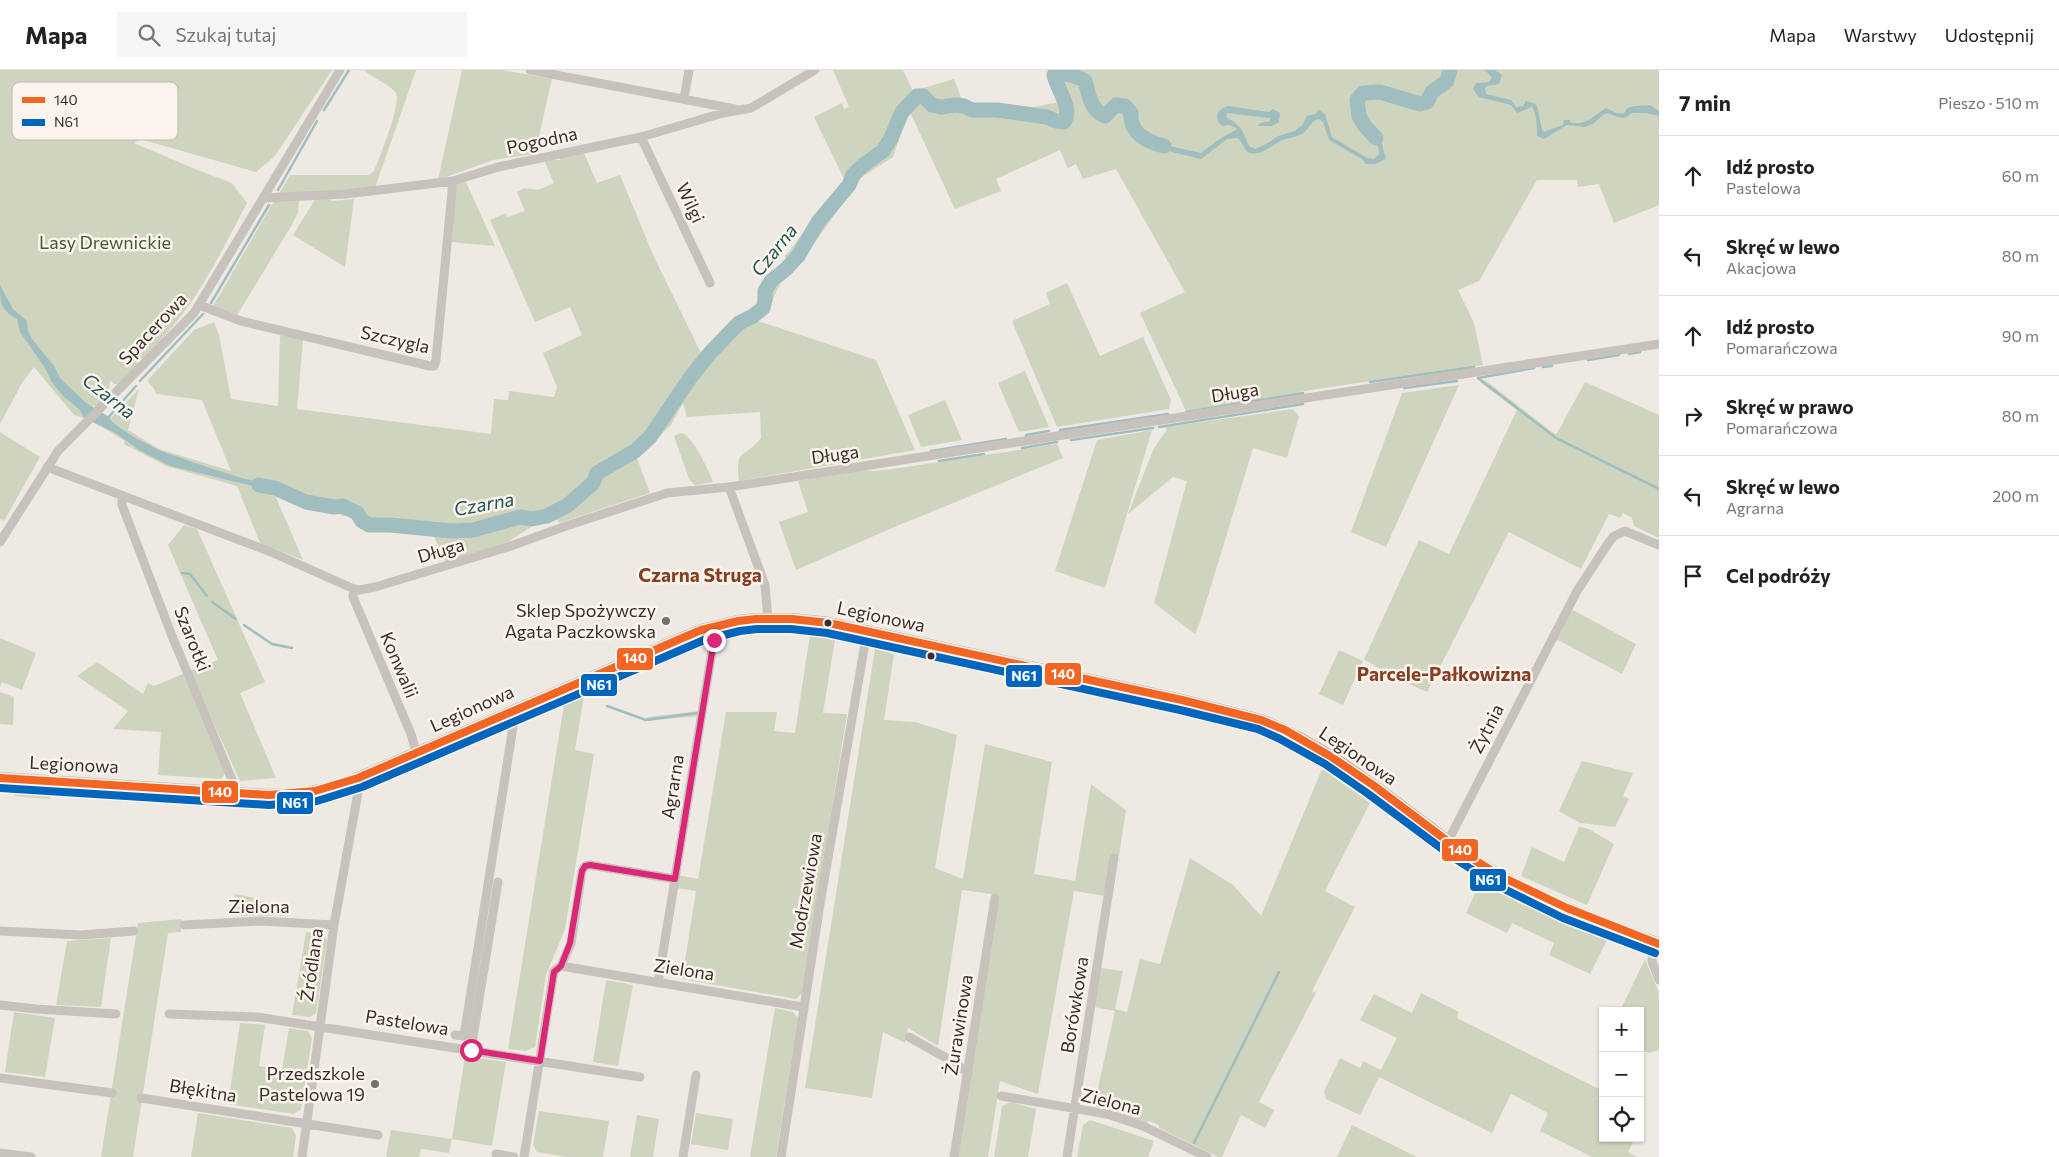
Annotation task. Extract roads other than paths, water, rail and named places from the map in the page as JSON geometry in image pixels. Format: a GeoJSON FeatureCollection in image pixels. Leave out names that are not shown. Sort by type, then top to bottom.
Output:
{"type":"FeatureCollection","features":[{"type":"Feature","properties":{"kind":"main road","name":"Legionowa"},"geometry":{"type":"LineString","coordinates":[[0,778],[269,795],[301,794],[327,789],[358,778],[686,635],[713,626],[738,621],[768,619],[810,620],[1173,698],[1261,720],[1284,729],[1329,755],[1478,863],[1516,885],[1560,906],[1656,943]]}},
{"type":"Feature","properties":{"kind":"street","name":"Spacerowa"},"geometry":{"type":"LineString","coordinates":[[0,542],[58,451],[194,313],[340,70]]}},
{"type":"Feature","properties":{"kind":"street"},"geometry":{"type":"LineString","coordinates":[[530,70],[740,110]]}},
{"type":"Feature","properties":{"kind":"street"},"geometry":{"type":"LineString","coordinates":[[684,99],[689,70]]}},
{"type":"Feature","properties":{"kind":"street","name":"Pogodna"},"geometry":{"type":"LineString","coordinates":[[263,198],[346,194],[453,181],[516,163],[641,137],[751,108],[815,70]]}},
{"type":"Feature","properties":{"kind":"street","name":"Wilgi"},"geometry":{"type":"LineString","coordinates":[[641,137],[710,284]]}},
{"type":"Feature","properties":{"kind":"street","name":"Szczygla"},"geometry":{"type":"LineString","coordinates":[[199,305],[241,321],[434,366],[453,181]]}},
{"type":"Feature","properties":{"kind":"street","name":"Długa"},"geometry":{"type":"LineString","coordinates":[[354,589],[375,587],[469,560],[667,493],[729,487],[1659,344]]}},
{"type":"Feature","properties":{"kind":"street"},"geometry":{"type":"LineString","coordinates":[[47,467],[271,552],[354,589]]}},
{"type":"Feature","properties":{"kind":"street"},"geometry":{"type":"LineString","coordinates":[[729,487],[765,585],[768,619]]}},
{"type":"Feature","properties":{"kind":"street","name":"Szarotki"},"geometry":{"type":"LineString","coordinates":[[122,496],[122,505],[172,636],[233,782],[234,793]]}},
{"type":"Feature","properties":{"kind":"street","name":"Żytnia"},"geometry":{"type":"LineString","coordinates":[[1448,841],[1577,592],[1609,542],[1620,532],[1634,533],[1659,545]]}},
{"type":"Feature","properties":{"kind":"street","name":"Konwalii"},"geometry":{"type":"LineString","coordinates":[[354,589],[353,596],[416,752]]}},
{"type":"Feature","properties":{"kind":"street","name":"Agrarna"},"geometry":{"type":"LineString","coordinates":[[658,983],[714,640],[713,626]]}},
{"type":"Feature","properties":{"kind":"street","name":"Modrzewiowa"},"geometry":{"type":"LineString","coordinates":[[780,1157],[803,1007],[867,632]]}},
{"type":"Feature","properties":{"kind":"street"},"geometry":{"type":"LineString","coordinates":[[455,1035],[464,1036],[513,727]]}},
{"type":"Feature","properties":{"kind":"street","name":"Źródlana"},"geometry":{"type":"LineString","coordinates":[[302,1157],[334,925],[359,787],[358,778]]}},
{"type":"Feature","properties":{"kind":"street","name":"Borówkowa"},"geometry":{"type":"LineString","coordinates":[[1067,1157],[1114,858]]}},
{"type":"Feature","properties":{"kind":"street"},"geometry":{"type":"LineString","coordinates":[[524,1157],[554,972],[561,966],[570,943],[582,871],[585,866],[590,865],[675,879]]}},
{"type":"Feature","properties":{"kind":"street"},"geometry":{"type":"LineString","coordinates":[[472,1042],[498,882]]}},
{"type":"Feature","properties":{"kind":"street","name":"Żurawinowa"},"geometry":{"type":"LineString","coordinates":[[954,1157],[994,898]]}},
{"type":"Feature","properties":{"kind":"street","name":"Zielona"},"geometry":{"type":"LineString","coordinates":[[184,925],[260,921],[334,925]]}},
{"type":"Feature","properties":{"kind":"street"},"geometry":{"type":"LineString","coordinates":[[0,931],[81,935],[134,931]]}},
{"type":"Feature","properties":{"kind":"street"},"geometry":{"type":"LineString","coordinates":[[1656,943],[1652,961],[1659,980]]}},
{"type":"Feature","properties":{"kind":"street","name":"Zielona"},"geometry":{"type":"LineString","coordinates":[[561,966],[803,1007]]}},
{"type":"Feature","properties":{"kind":"street"},"geometry":{"type":"LineString","coordinates":[[0,1005],[116,1014]]}},
{"type":"Feature","properties":{"kind":"street","name":"Pastelowa"},"geometry":{"type":"LineString","coordinates":[[169,1014],[257,1016],[640,1077]]}},
{"type":"Feature","properties":{"kind":"street"},"geometry":{"type":"LineString","coordinates":[[909,1038],[955,1063],[968,1073]]}},
{"type":"Feature","properties":{"kind":"street"},"geometry":{"type":"LineString","coordinates":[[683,1157],[696,1075]]}},
{"type":"Feature","properties":{"kind":"street"},"geometry":{"type":"LineString","coordinates":[[0,1078],[112,1093]]}},
{"type":"Feature","properties":{"kind":"street","name":"Zielona"},"geometry":{"type":"LineString","coordinates":[[1001,1096],[1107,1114],[1143,1126],[1207,1157]]}},
{"type":"Feature","properties":{"kind":"street","name":"Błękitna"},"geometry":{"type":"LineString","coordinates":[[142,1098],[378,1135]]}},
{"type":"Feature","properties":{"kind":"street"},"geometry":{"type":"LineString","coordinates":[[0,1153],[31,1157]]}},
{"type":"Feature","properties":{"kind":"street"},"geometry":{"type":"LineString","coordinates":[[496,1154],[514,1157]]}},
{"type":"Feature","properties":{"kind":"water"},"geometry":{"type":"Polygon","coordinates":[[[1483,70],[1495,70],[1502,75],[1499,84],[1485,88],[1486,94],[1511,100],[1516,107],[1523,106],[1526,101],[1536,104],[1543,132],[1563,125],[1564,120],[1576,123],[1585,122],[1606,108],[1623,114],[1630,107],[1650,105],[1659,111],[1659,116],[1646,113],[1632,113],[1625,118],[1608,113],[1604,114],[1593,124],[1585,127],[1567,125],[1544,139],[1537,136],[1536,117],[1532,107],[1517,113],[1511,105],[1479,97],[1473,89],[1476,83],[1489,82],[1492,78],[1483,70]]]}},
{"type":"Feature","properties":{"kind":"water"},"geometry":{"type":"Polygon","coordinates":[[[1228,106],[1269,112],[1273,109],[1280,113],[1279,122],[1272,126],[1258,126],[1260,123],[1270,121],[1270,118],[1227,113],[1226,117],[1238,125],[1249,146],[1255,149],[1278,136],[1295,131],[1302,125],[1307,116],[1315,114],[1319,110],[1325,114],[1332,137],[1367,158],[1374,159],[1379,154],[1378,147],[1370,134],[1365,132],[1361,125],[1365,124],[1381,141],[1386,159],[1375,164],[1366,164],[1362,159],[1329,140],[1323,122],[1319,119],[1314,121],[1302,134],[1280,141],[1266,150],[1254,154],[1245,149],[1238,138],[1227,139],[1201,159],[1160,149],[1146,142],[1148,139],[1156,143],[1201,153],[1237,129],[1230,125],[1222,126],[1219,123],[1217,117],[1219,112],[1228,106]]]}},
{"type":"Feature","properties":{"kind":"water"},"geometry":{"type":"Polygon","coordinates":[[[0,285],[13,309],[27,321],[32,339],[54,366],[60,378],[85,402],[109,417],[112,422],[132,436],[161,451],[245,479],[278,485],[278,492],[170,466],[139,450],[117,434],[84,418],[80,410],[62,395],[51,381],[45,368],[20,332],[17,319],[4,309],[0,296],[0,285]]]}},
{"type":"Feature","properties":{"kind":"waterway"},"geometry":{"type":"LineString","coordinates":[[324,110],[349,70]]}},
{"type":"Feature","properties":{"kind":"waterway","name":"Czarna"},"geometry":{"type":"LineString","coordinates":[[1376,138],[1364,125],[1359,116],[1357,100],[1363,93],[1380,92],[1420,104],[1427,102],[1432,92],[1447,81],[1450,70]]}},
{"type":"Feature","properties":{"kind":"waterway","name":"Czarna"},"geometry":{"type":"LineString","coordinates":[[259,485],[275,488],[306,502],[334,507],[343,506],[357,513],[362,521],[369,525],[390,525],[452,531],[473,530],[520,517],[532,519],[547,516],[568,505],[593,483],[597,473],[635,451],[650,437],[690,378],[710,353],[739,323],[763,308],[765,291],[771,281],[798,256],[818,222],[849,185],[853,175],[883,151],[902,112],[917,96],[923,96],[932,105],[941,107],[955,105],[964,106],[972,110],[997,110],[1047,117],[1064,122],[1067,110],[1066,104],[1054,75],[1070,75],[1085,81],[1091,102],[1100,113],[1105,116],[1116,105],[1125,106],[1131,113],[1133,126],[1140,136],[1164,146]]}},
{"type":"Feature","properties":{"kind":"waterway"},"geometry":{"type":"LineString","coordinates":[[278,190],[317,121]]}},
{"type":"Feature","properties":{"kind":"waterway"},"geometry":{"type":"LineString","coordinates":[[211,303],[269,205]]}},
{"type":"Feature","properties":{"kind":"waterway"},"geometry":{"type":"LineString","coordinates":[[140,381],[203,314]]}},
{"type":"Feature","properties":{"kind":"waterway"},"geometry":{"type":"LineString","coordinates":[[1629,354],[1640,352]]}},
{"type":"Feature","properties":{"kind":"waterway"},"geometry":{"type":"LineString","coordinates":[[1588,360],[1619,355]]}},
{"type":"Feature","properties":{"kind":"waterway"},"geometry":{"type":"LineString","coordinates":[[1543,367],[1552,366]]}},
{"type":"Feature","properties":{"kind":"waterway"},"geometry":{"type":"LineString","coordinates":[[1370,382],[1474,367]]}},
{"type":"Feature","properties":{"kind":"waterway"},"geometry":{"type":"LineString","coordinates":[[1478,378],[1534,368]]}},
{"type":"Feature","properties":{"kind":"waterway"},"geometry":{"type":"LineString","coordinates":[[1478,378],[1556,438],[1659,489]]}},
{"type":"Feature","properties":{"kind":"waterway"},"geometry":{"type":"LineString","coordinates":[[1404,388],[1457,381]]}},
{"type":"Feature","properties":{"kind":"waterway"},"geometry":{"type":"LineString","coordinates":[[107,419],[136,386]]}},
{"type":"Feature","properties":{"kind":"waterway"},"geometry":{"type":"LineString","coordinates":[[1186,412],[1303,393]]}},
{"type":"Feature","properties":{"kind":"waterway"},"geometry":{"type":"LineString","coordinates":[[1159,427],[1303,404]]}},
{"type":"Feature","properties":{"kind":"waterway"},"geometry":{"type":"LineString","coordinates":[[1060,430],[1168,414]]}},
{"type":"Feature","properties":{"kind":"waterway"},"geometry":{"type":"LineString","coordinates":[[1071,440],[1153,428]]}},
{"type":"Feature","properties":{"kind":"waterway"},"geometry":{"type":"LineString","coordinates":[[1026,435],[1049,431]]}},
{"type":"Feature","properties":{"kind":"waterway"},"geometry":{"type":"LineString","coordinates":[[931,451],[1006,439]]}},
{"type":"Feature","properties":{"kind":"waterway"},"geometry":{"type":"LineString","coordinates":[[1022,448],[1057,442]]}},
{"type":"Feature","properties":{"kind":"waterway"},"geometry":{"type":"LineString","coordinates":[[939,461],[984,454]]}},
{"type":"Feature","properties":{"kind":"waterway"},"geometry":{"type":"LineString","coordinates":[[182,573],[190,574],[207,596]]}},
{"type":"Feature","properties":{"kind":"waterway"},"geometry":{"type":"LineString","coordinates":[[212,602],[236,619]]}},
{"type":"Feature","properties":{"kind":"waterway"},"geometry":{"type":"LineString","coordinates":[[244,625],[272,644],[292,648]]}},
{"type":"Feature","properties":{"kind":"waterway"},"geometry":{"type":"LineString","coordinates":[[607,706],[646,720],[697,713]]}},
{"type":"Feature","properties":{"kind":"waterway"},"geometry":{"type":"LineString","coordinates":[[1194,1143],[1279,972]]}},
{"type":"Feature","properties":{"kind":"place","name":"Sklep Spożywczy Agata Paczkowska"},"geometry":{"type":"Point","coordinates":[666,621]}},
{"type":"Feature","properties":{"kind":"place","name":"Przedszkole Pastelowa 19"},"geometry":{"type":"Point","coordinates":[375,1084]}},
{"type":"Feature","properties":{"kind":"district","name":"Czarna Struga"},"geometry":{"type":"Point","coordinates":[700,575]}},
{"type":"Feature","properties":{"kind":"district","name":"Parcele-Pałkowizna"},"geometry":{"type":"Point","coordinates":[1444,674]}},
{"type":"Feature","properties":{"kind":"park label","name":"Lasy Drewnickie"},"geometry":{"type":"Point","coordinates":[105,243]}}]}
